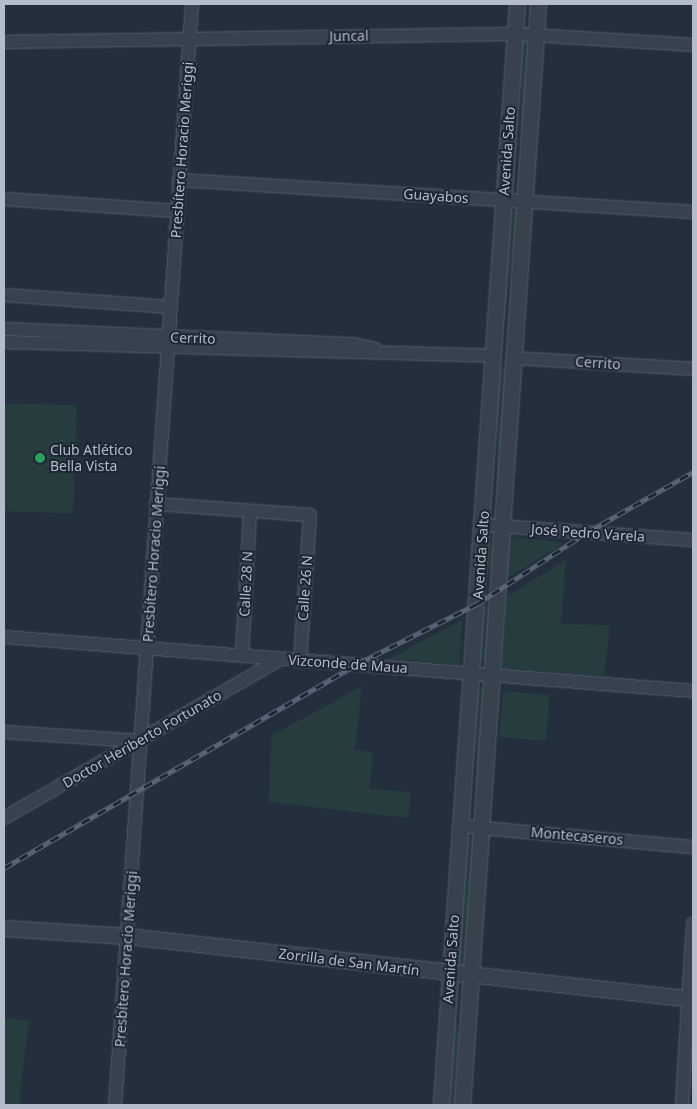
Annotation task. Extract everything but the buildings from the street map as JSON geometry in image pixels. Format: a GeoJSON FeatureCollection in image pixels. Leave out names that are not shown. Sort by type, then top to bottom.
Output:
{"type":"FeatureCollection","features":[{"type":"Feature","properties":{"kind":"street","name":"Presbítero Horacio Meriggi"},"geometry":{"type":"LineString","coordinates":[[115,1105],[192,4]]}},
{"type":"Feature","properties":{"kind":"street","name":"Avenida Salto"},"geometry":{"type":"LineString","coordinates":[[441,1105],[484,525],[493,356],[517,4]]}},
{"type":"Feature","properties":{"kind":"street","name":"Avenida Salto"},"geometry":{"type":"LineString","coordinates":[[462,1105],[500,527],[538,4]]}},
{"type":"Feature","properties":{"kind":"street","name":"Juncal"},"geometry":{"type":"LineString","coordinates":[[4,42],[515,34],[693,46]]}},
{"type":"Feature","properties":{"kind":"street","name":"Guayabos"},"geometry":{"type":"LineString","coordinates":[[179,180],[693,212]]}},
{"type":"Feature","properties":{"kind":"street"},"geometry":{"type":"LineString","coordinates":[[4,199],[177,211]]}},
{"type":"Feature","properties":{"kind":"street"},"geometry":{"type":"LineString","coordinates":[[4,295],[172,307]]}},
{"type":"Feature","properties":{"kind":"street","name":"Cerrito"},"geometry":{"type":"LineString","coordinates":[[4,329],[353,355],[382,351],[693,369]]}},
{"type":"Feature","properties":{"kind":"street","name":"Cerrito"},"geometry":{"type":"LineString","coordinates":[[4,342],[169,342]]}},
{"type":"Feature","properties":{"kind":"street"},"geometry":{"type":"LineString","coordinates":[[156,504],[250,511]]}},
{"type":"Feature","properties":{"kind":"street","name":"Calle 26 N"},"geometry":{"type":"LineString","coordinates":[[250,511],[310,515],[300,661]]}},
{"type":"Feature","properties":{"kind":"street","name":"Calle 28 N"},"geometry":{"type":"LineString","coordinates":[[242,656],[250,511]]}},
{"type":"Feature","properties":{"kind":"street","name":"José Pedro Varela"},"geometry":{"type":"LineString","coordinates":[[484,525],[693,540]]}},
{"type":"Feature","properties":{"kind":"street","name":"Vizconde de Maua"},"geometry":{"type":"LineString","coordinates":[[4,637],[693,692]]}},
{"type":"Feature","properties":{"kind":"street","name":"Doctor Heriberto Fortunato"},"geometry":{"type":"LineString","coordinates":[[4,818],[280,660]]}},
{"type":"Feature","properties":{"kind":"street"},"geometry":{"type":"LineString","coordinates":[[4,732],[140,740]]}},
{"type":"Feature","properties":{"kind":"street","name":"Montecaseros"},"geometry":{"type":"LineString","coordinates":[[461,826],[693,846]]}},
{"type":"Feature","properties":{"kind":"street"},"geometry":{"type":"LineString","coordinates":[[682,1105],[691,999],[693,923]]}},
{"type":"Feature","properties":{"kind":"street","name":"Zorrilla de San Martín"},"geometry":{"type":"LineString","coordinates":[[4,928],[128,936],[471,976],[691,999]]}},
{"type":"Feature","properties":{"kind":"green space"},"geometry":{"type":"Polygon","coordinates":[[[521,40],[530,40],[530,183],[521,183],[521,40]]]}},
{"type":"Feature","properties":{"kind":"green space"},"geometry":{"type":"Polygon","coordinates":[[[510,211],[518,212],[502,345],[494,344],[510,211]]]}},
{"type":"Feature","properties":{"kind":"green space"},"geometry":{"type":"Polygon","coordinates":[[[497,366],[505,366],[505,514],[497,514],[497,366]]]}},
{"type":"Feature","properties":{"kind":"green space","name":"Club Atlético Bella Vista"},"geometry":{"type":"Polygon","coordinates":[[[4,403],[77,406],[73,513],[4,511],[4,403]]]}},
{"type":"Feature","properties":{"kind":"green space"},"geometry":{"type":"Polygon","coordinates":[[[489,536],[494,537],[492,567],[485,573],[489,536]]]}},
{"type":"Feature","properties":{"kind":"green space"},"geometry":{"type":"Polygon","coordinates":[[[510,536],[565,543],[506,579],[510,536]]]}},
{"type":"Feature","properties":{"kind":"green space"},"geometry":{"type":"Polygon","coordinates":[[[566,560],[561,624],[610,625],[604,676],[502,668],[507,596],[566,560]]]}},
{"type":"Feature","properties":{"kind":"green space"},"geometry":{"type":"Polygon","coordinates":[[[491,604],[486,662],[479,662],[482,608],[491,604]]]}},
{"type":"Feature","properties":{"kind":"green space"},"geometry":{"type":"Polygon","coordinates":[[[462,620],[460,665],[389,659],[462,620]]]}},
{"type":"Feature","properties":{"kind":"green space"},"geometry":{"type":"Polygon","coordinates":[[[362,686],[355,750],[373,752],[369,789],[411,792],[408,818],[269,802],[271,736],[362,686]]]}},
{"type":"Feature","properties":{"kind":"green space"},"geometry":{"type":"Polygon","coordinates":[[[476,687],[483,687],[483,814],[476,814],[476,687]]]}},
{"type":"Feature","properties":{"kind":"green space"},"geometry":{"type":"Polygon","coordinates":[[[503,691],[550,695],[546,741],[499,737],[503,691]]]}},
{"type":"Feature","properties":{"kind":"green space"},"geometry":{"type":"Polygon","coordinates":[[[465,837],[476,838],[465,968],[454,968],[465,837]]]}},
{"type":"Feature","properties":{"kind":"green space"},"geometry":{"type":"Polygon","coordinates":[[[454,978],[459,978],[455,1017],[459,1034],[454,1105],[446,1105],[454,978]]]}},
{"type":"Feature","properties":{"kind":"green space"},"geometry":{"type":"Polygon","coordinates":[[[4,1018],[29,1021],[19,1105],[4,1105],[4,1018]]]}},
{"type":"Feature","properties":{"kind":"railway"},"geometry":{"type":"LineString","coordinates":[[4,868],[357,664],[477,604],[586,533],[693,472]]}},
{"type":"Feature","properties":{"kind":"place","name":"Club Atlético Bella Vista"},"geometry":{"type":"Point","coordinates":[40,458]}}]}
